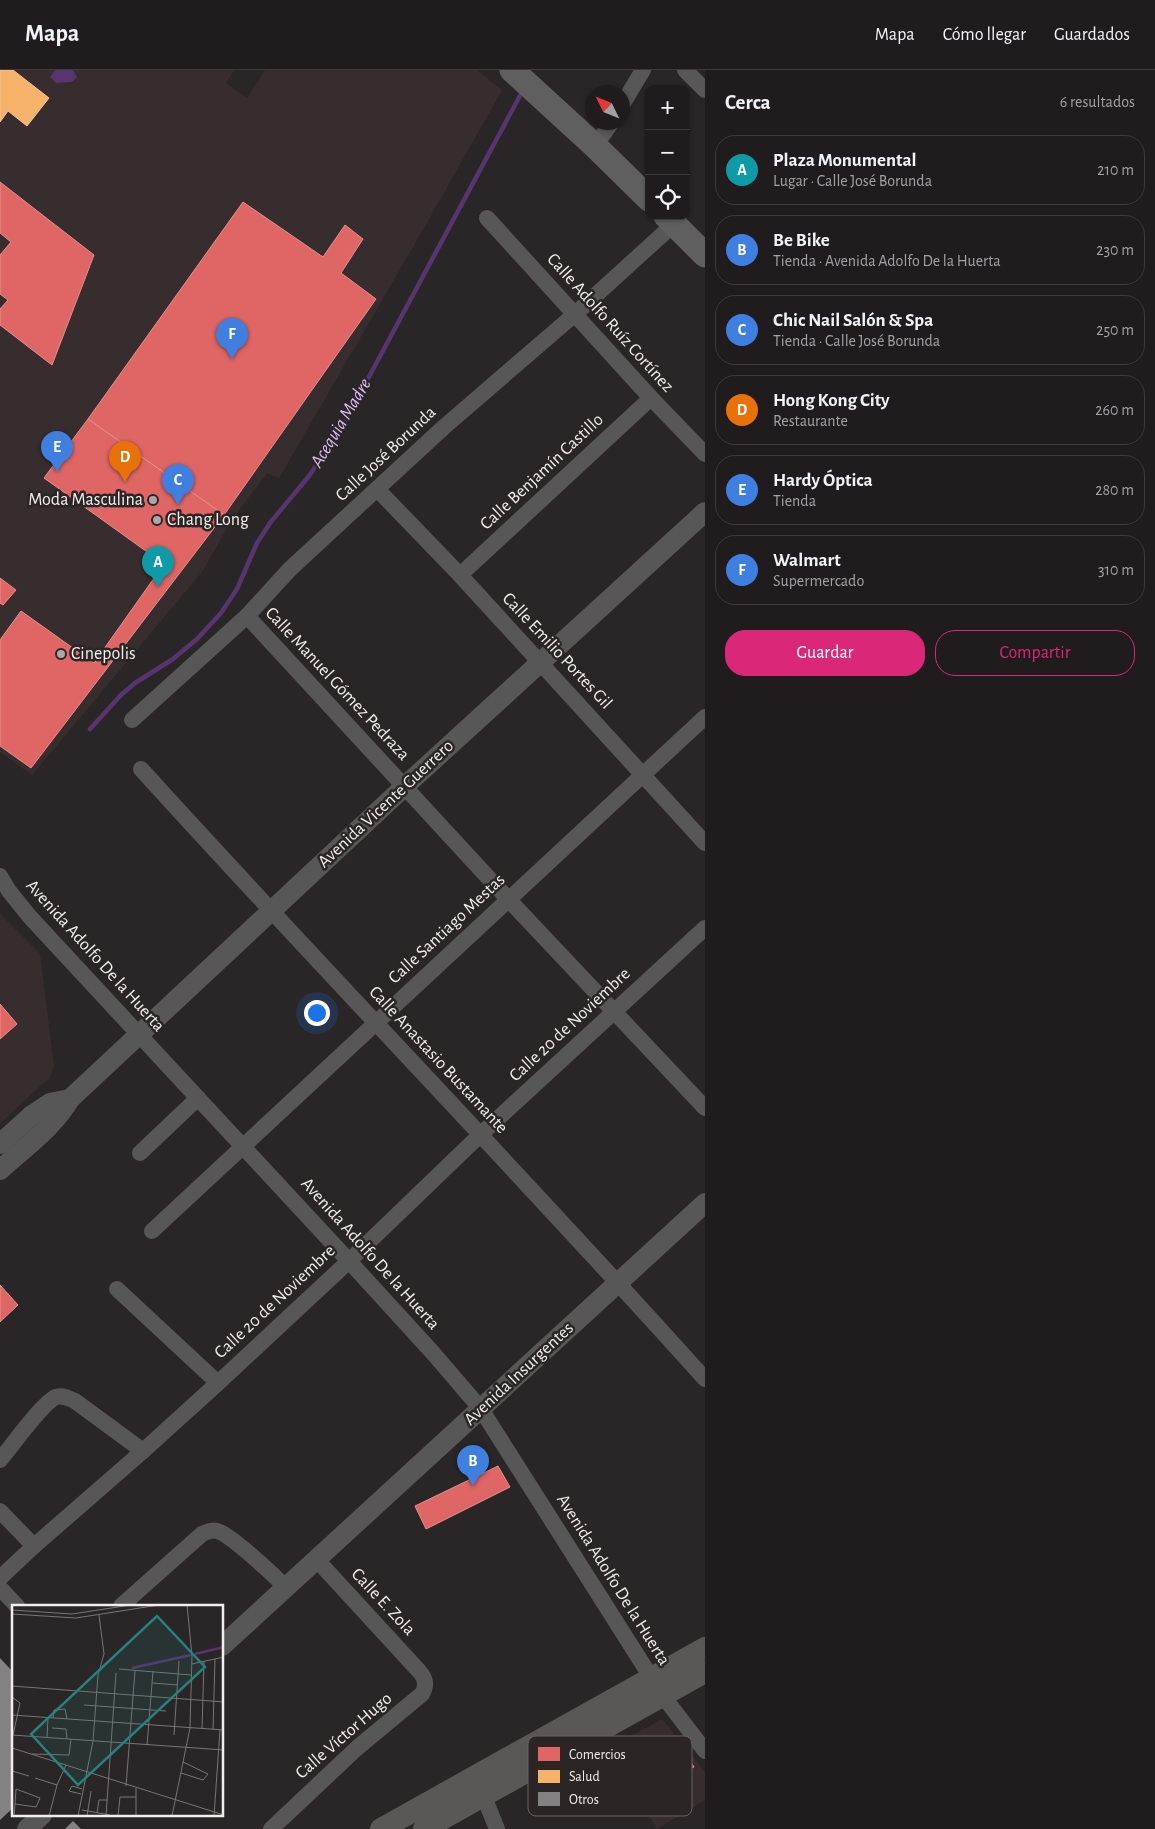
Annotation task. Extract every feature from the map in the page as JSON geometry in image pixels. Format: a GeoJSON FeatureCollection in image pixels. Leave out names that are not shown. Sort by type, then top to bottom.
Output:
{"type":"FeatureCollection","features":[{"type":"Feature","properties":{"kind":"main road"},"geometry":{"type":"LineString","coordinates":[[521,78],[645,195]]}},
{"type":"Feature","properties":{"kind":"main road"},"geometry":{"type":"LineString","coordinates":[[670,220],[705,255]]}},
{"type":"Feature","properties":{"kind":"main road"},"geometry":{"type":"LineString","coordinates":[[569,1736],[657,1687],[705,1648]]}},
{"type":"Feature","properties":{"kind":"main road"},"geometry":{"type":"LineString","coordinates":[[657,1687],[705,1672]]}},
{"type":"Feature","properties":{"kind":"main road"},"geometry":{"type":"LineString","coordinates":[[381,1829],[479,1786],[528,1759]]}},
{"type":"Feature","properties":{"kind":"main road"},"geometry":{"type":"LineString","coordinates":[[424,1829],[479,1786]]}},
{"type":"Feature","properties":{"kind":"street"},"geometry":{"type":"LineString","coordinates":[[630,92],[643,70]]}},
{"type":"Feature","properties":{"kind":"street"},"geometry":{"type":"LineString","coordinates":[[685,70],[705,90]]}},
{"type":"Feature","properties":{"kind":"street"},"geometry":{"type":"LineString","coordinates":[[595,146],[606,130]]}},
{"type":"Feature","properties":{"kind":"street","name":"Calle Adolfo Ruíz Cortínez"},"geometry":{"type":"LineString","coordinates":[[487,218],[651,398],[705,454]]}},
{"type":"Feature","properties":{"kind":"street","name":"Calle José Borunda"},"geometry":{"type":"LineString","coordinates":[[132,720],[247,616],[290,569],[444,427],[575,314],[670,220]]}},
{"type":"Feature","properties":{"kind":"street","name":"Calle Benjamín Castillo"},"geometry":{"type":"LineString","coordinates":[[460,575],[651,398]]}},
{"type":"Feature","properties":{"kind":"street","name":"Calle Emilio Portes Gil"},"geometry":{"type":"LineString","coordinates":[[377,489],[460,575],[705,843]]}},
{"type":"Feature","properties":{"kind":"street","name":"Avenida Vicente Guerrero"},"geometry":{"type":"LineString","coordinates":[[0,1170],[52,1123],[64,1110],[70,1098],[138,1034],[404,786],[705,512]]}},
{"type":"Feature","properties":{"kind":"street","name":"Calle Manuel Gómez Pedraza"},"geometry":{"type":"LineString","coordinates":[[247,616],[508,899],[705,1108]]}},
{"type":"Feature","properties":{"kind":"street","name":"Calle Santiago Mestas"},"geometry":{"type":"LineString","coordinates":[[152,1232],[508,899],[644,776],[705,717]]}},
{"type":"Feature","properties":{"kind":"street","name":"Calle Anastasio Bustamante"},"geometry":{"type":"LineString","coordinates":[[141,769],[270,912],[618,1282],[705,1379]]}},
{"type":"Feature","properties":{"kind":"street","name":"Avenida Adolfo De la Huerta"},"geometry":{"type":"LineString","coordinates":[[0,876],[9,891],[30,917],[244,1146],[433,1353],[481,1409],[657,1687],[705,1751]]}},
{"type":"Feature","properties":{"kind":"street","name":"Calle 20 de Noviembre"},"geometry":{"type":"LineString","coordinates":[[0,1578],[218,1382],[349,1261],[480,1135],[705,928]]}},
{"type":"Feature","properties":{"kind":"street","name":"Avenida Vicente Guerrero"},"geometry":{"type":"LineString","coordinates":[[0,1144],[32,1115],[50,1103],[70,1098]]}},
{"type":"Feature","properties":{"kind":"street"},"geometry":{"type":"LineString","coordinates":[[140,1153],[198,1098]]}},
{"type":"Feature","properties":{"kind":"street","name":"Avenida Insurgentes"},"geometry":{"type":"LineString","coordinates":[[224,1644],[705,1203]]}},
{"type":"Feature","properties":{"kind":"street"},"geometry":{"type":"LineString","coordinates":[[117,1289],[218,1382]]}},
{"type":"Feature","properties":{"kind":"street"},"geometry":{"type":"LineString","coordinates":[[0,1460],[46,1404],[57,1397],[63,1396],[75,1401],[143,1451]]}},
{"type":"Feature","properties":{"kind":"street"},"geometry":{"type":"LineString","coordinates":[[0,1511],[34,1546]]}},
{"type":"Feature","properties":{"kind":"street"},"geometry":{"type":"LineString","coordinates":[[122,1605],[195,1540],[208,1531],[219,1531],[275,1576],[285,1587]]}},
{"type":"Feature","properties":{"kind":"street","name":"Calle E. Zola"},"geometry":{"type":"LineString","coordinates":[[317,1560],[419,1671]]}},
{"type":"Feature","properties":{"kind":"street"},"geometry":{"type":"LineString","coordinates":[[0,1588],[16,1605]]}},
{"type":"Feature","properties":{"kind":"street","name":"Calle Víctor Hugo"},"geometry":{"type":"LineString","coordinates":[[274,1828],[357,1748],[422,1694],[426,1682],[419,1671]]}},
{"type":"Feature","properties":{"kind":"street"},"geometry":{"type":"LineString","coordinates":[[479,1786],[497,1829]]}},
{"type":"Feature","properties":{"kind":"street"},"geometry":{"type":"LineString","coordinates":[[27,1829],[41,1816]]}},
{"type":"Feature","properties":{"kind":"shaded area"},"geometry":{"type":"Polygon","coordinates":[[[0,70],[234,70],[226,83],[247,98],[265,70],[477,70],[502,90],[279,478],[267,473],[233,518],[202,572],[32,775],[0,752],[0,70]]]}},
{"type":"Feature","properties":{"kind":"shaded area"},"geometry":{"type":"Polygon","coordinates":[[[55,70],[73,70],[77,77],[72,82],[56,83],[50,77],[55,70]]]}},
{"type":"Feature","properties":{"kind":"shaded area"},"geometry":{"type":"Polygon","coordinates":[[[0,914],[40,954],[54,1067],[49,1078],[0,1123],[0,914]]]}},
{"type":"Feature","properties":{"kind":"shaded area"},"geometry":{"type":"Polygon","coordinates":[[[662,1719],[676,1736],[632,1736],[662,1719]]]}},
{"type":"Feature","properties":{"kind":"shaded area"},"geometry":{"type":"Polygon","coordinates":[[[692,1756],[705,1772],[705,1800],[692,1808],[692,1756]]]}},
{"type":"Feature","properties":{"kind":"shaded area"},"geometry":{"type":"Polygon","coordinates":[[[649,1816],[679,1816],[657,1829],[649,1816]]]}},
{"type":"Feature","properties":{"kind":"building: Comercios"},"geometry":{"type":"Polygon","coordinates":[[[0,182],[94,255],[52,365],[0,325],[0,309],[8,300],[0,294],[0,255],[11,242],[0,233],[0,182]]]}},
{"type":"Feature","properties":{"kind":"building: Comercios"},"geometry":{"type":"Polygon","coordinates":[[[243,202],[323,257],[345,225],[363,239],[341,273],[376,299],[224,515],[88,419],[243,202]]]}},
{"type":"Feature","properties":{"kind":"building: Comercios"},"geometry":{"type":"Polygon","coordinates":[[[88,419],[224,515],[31,768],[0,746],[0,640],[21,611],[94,663],[164,564],[44,478],[88,419]]]}},
{"type":"Feature","properties":{"kind":"building: Comercios"},"geometry":{"type":"Polygon","coordinates":[[[0,578],[16,590],[3,605],[0,603],[0,578]]]}},
{"type":"Feature","properties":{"kind":"building: Comercios"},"geometry":{"type":"Polygon","coordinates":[[[0,1004],[17,1024],[0,1039],[0,1004]]]}},
{"type":"Feature","properties":{"kind":"building: Comercios"},"geometry":{"type":"Polygon","coordinates":[[[0,1285],[18,1305],[0,1322],[0,1285]]]}},
{"type":"Feature","properties":{"kind":"building: Comercios"},"geometry":{"type":"Polygon","coordinates":[[[498,1466],[510,1487],[426,1529],[415,1506],[498,1466]]]}},
{"type":"Feature","properties":{"kind":"building: Salud"},"geometry":{"type":"Polygon","coordinates":[[[0,70],[13,70],[49,98],[27,126],[8,111],[0,122],[0,70]]]}},
{"type":"Feature","properties":{"kind":"building: Otros"},"geometry":{"type":"Polygon","coordinates":[[[0,1658],[12,1671],[12,1809],[0,1820],[0,1658]]]}},
{"type":"Feature","properties":{"kind":"building: Otros"},"geometry":{"type":"Polygon","coordinates":[[[73,1821],[81,1829],[65,1829],[73,1821]]]}},
{"type":"Feature","properties":{"kind":"waterway","name":"Acequia Madre"},"geometry":{"type":"LineString","coordinates":[[90,729],[121,695],[135,683],[173,659],[197,639],[221,613],[237,589],[257,543],[270,523],[309,476],[341,429],[523,90]]}},
{"type":"Feature","properties":{"kind":"place","name":"Walmart"},"geometry":{"type":"Point","coordinates":[232,359]}},
{"type":"Feature","properties":{"kind":"place","name":"Hardy Óptica"},"geometry":{"type":"Point","coordinates":[57,472]}},
{"type":"Feature","properties":{"kind":"place","name":"Hong Kong City"},"geometry":{"type":"Point","coordinates":[125,482]}},
{"type":"Feature","properties":{"kind":"place","name":"Moda Masculina"},"geometry":{"type":"Point","coordinates":[153,500]}},
{"type":"Feature","properties":{"kind":"place","name":"Chic Nail Salón & Spa"},"geometry":{"type":"Point","coordinates":[178,505]}},
{"type":"Feature","properties":{"kind":"place","name":"Chang Long"},"geometry":{"type":"Point","coordinates":[157,520]}},
{"type":"Feature","properties":{"kind":"place","name":"Plaza Monumental"},"geometry":{"type":"Point","coordinates":[158,587]}},
{"type":"Feature","properties":{"kind":"place","name":"Cinepolis"},"geometry":{"type":"Point","coordinates":[61,654]}},
{"type":"Feature","properties":{"kind":"place","name":"Be Bike"},"geometry":{"type":"Point","coordinates":[473,1486]}}]}
